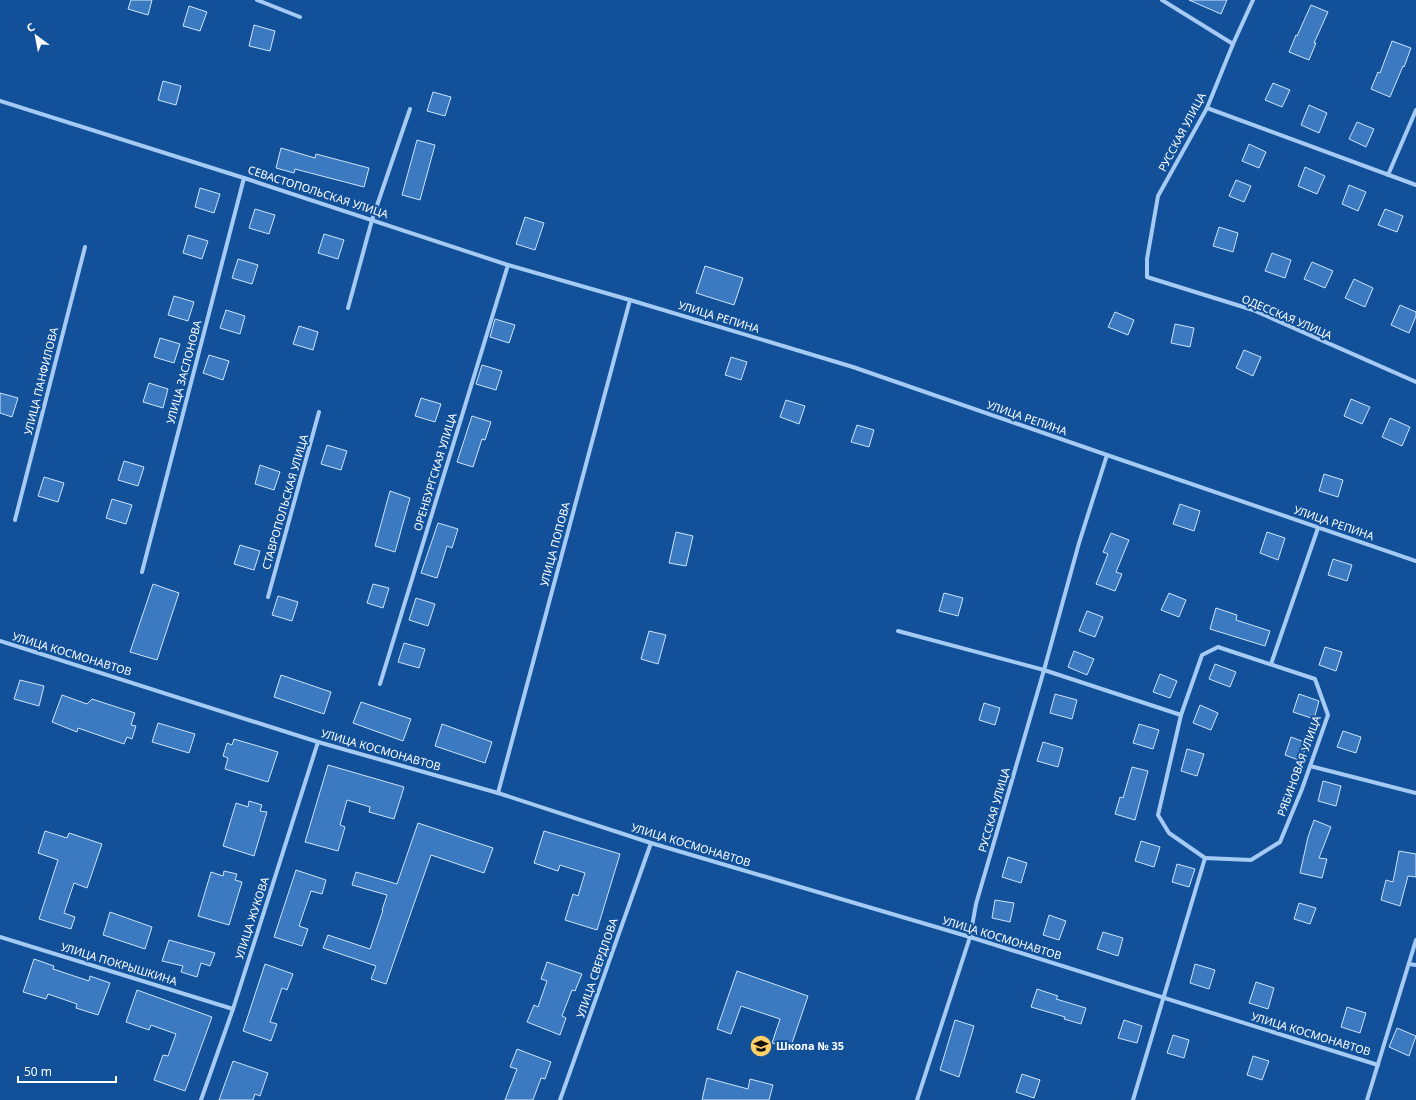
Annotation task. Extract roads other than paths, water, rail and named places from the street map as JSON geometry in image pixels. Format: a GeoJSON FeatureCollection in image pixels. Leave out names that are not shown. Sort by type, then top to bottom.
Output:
{"type":"FeatureCollection","features":[{"type":"Feature","properties":{"kind":"street"},"geometry":{"type":"LineString","coordinates":[[257,0],[300,17]]}},
{"type":"Feature","properties":{"kind":"street"},"geometry":{"type":"LineString","coordinates":[[1162,0],[1233,44]]}},
{"type":"Feature","properties":{"kind":"street","name":"РУССКАЯ УЛИЦА"},"geometry":{"type":"LineString","coordinates":[[1147,277],[1147,259],[1158,196],[1207,108],[1253,0]]}},
{"type":"Feature","properties":{"kind":"street","name":"СЕВАСТОПОЛЬСКАЯ УЛИЦА"},"geometry":{"type":"LineString","coordinates":[[0,101],[244,178],[508,265],[630,300]]}},
{"type":"Feature","properties":{"kind":"street"},"geometry":{"type":"LineString","coordinates":[[1207,108],[1416,185]]}},
{"type":"Feature","properties":{"kind":"street"},"geometry":{"type":"LineString","coordinates":[[348,308],[372,220],[410,109]]}},
{"type":"Feature","properties":{"kind":"street"},"geometry":{"type":"LineString","coordinates":[[1388,175],[1416,110]]}},
{"type":"Feature","properties":{"kind":"street","name":"УЛИЦА ЗАСЛОНОВА"},"geometry":{"type":"LineString","coordinates":[[142,572],[244,178]]}},
{"type":"Feature","properties":{"kind":"street","name":"УЛИЦА ПАНФИЛОВА"},"geometry":{"type":"LineString","coordinates":[[15,520],[85,247]]}},
{"type":"Feature","properties":{"kind":"street","name":"ОРЕНБУРГСКАЯ УЛИЦА"},"geometry":{"type":"LineString","coordinates":[[380,684],[508,265]]}},
{"type":"Feature","properties":{"kind":"street","name":"ОДЕССКАЯ УЛИЦА"},"geometry":{"type":"LineString","coordinates":[[1147,277],[1253,310],[1416,382]]}},
{"type":"Feature","properties":{"kind":"street","name":"УЛИЦА РЕПИНА"},"geometry":{"type":"LineString","coordinates":[[630,300],[853,367],[1416,561]]}},
{"type":"Feature","properties":{"kind":"street","name":"УЛИЦА ПОПОВА"},"geometry":{"type":"LineString","coordinates":[[498,793],[630,300]]}},
{"type":"Feature","properties":{"kind":"street","name":"СТАВРОПОЛЬСКАЯ УЛИЦА"},"geometry":{"type":"LineString","coordinates":[[268,597],[319,412]]}},
{"type":"Feature","properties":{"kind":"street","name":"РУССКАЯ УЛИЦА"},"geometry":{"type":"LineString","coordinates":[[917,1100],[970,937],[976,904],[1079,543],[1107,455]]}},
{"type":"Feature","properties":{"kind":"street"},"geometry":{"type":"LineString","coordinates":[[1271,664],[1318,528]]}},
{"type":"Feature","properties":{"kind":"street"},"geometry":{"type":"LineString","coordinates":[[898,631],[1044,670],[1181,715]]}},
{"type":"Feature","properties":{"kind":"street","name":"УЛИЦА КОСМОНАВТОВ"},"geometry":{"type":"LineString","coordinates":[[0,641],[318,742],[498,793],[651,843],[970,937],[1378,1065]]}},
{"type":"Feature","properties":{"kind":"street","name":"РЯБИНОВАЯ УЛИЦА"},"geometry":{"type":"LineString","coordinates":[[1218,647],[1271,664],[1315,679],[1328,715],[1280,842],[1251,860],[1205,858],[1169,833],[1158,815],[1181,715],[1202,656],[1208,652],[1218,647]]}},
{"type":"Feature","properties":{"kind":"street","name":"УЛИЦА ЖУКОВА"},"geometry":{"type":"LineString","coordinates":[[201,1100],[233,1008],[318,742]]}},
{"type":"Feature","properties":{"kind":"street"},"geometry":{"type":"LineString","coordinates":[[1310,766],[1416,793]]}},
{"type":"Feature","properties":{"kind":"street","name":"УЛИЦА СВЕРДЛОВА"},"geometry":{"type":"LineString","coordinates":[[560,1100],[651,843]]}},
{"type":"Feature","properties":{"kind":"street"},"geometry":{"type":"LineString","coordinates":[[1133,1100],[1205,858]]}},
{"type":"Feature","properties":{"kind":"street","name":"УЛИЦА ПОКРЫШКИНА"},"geometry":{"type":"LineString","coordinates":[[0,937],[233,1008]]}},
{"type":"Feature","properties":{"kind":"street"},"geometry":{"type":"LineString","coordinates":[[1367,1100],[1416,940]]}},
{"type":"Feature","properties":{"kind":"street"},"geometry":{"type":"LineString","coordinates":[[1409,964],[1416,965]]}},
{"type":"Feature","properties":{"kind":"place","name":"Школа № 35"},"geometry":{"type":"Point","coordinates":[761,1046]}}]}
